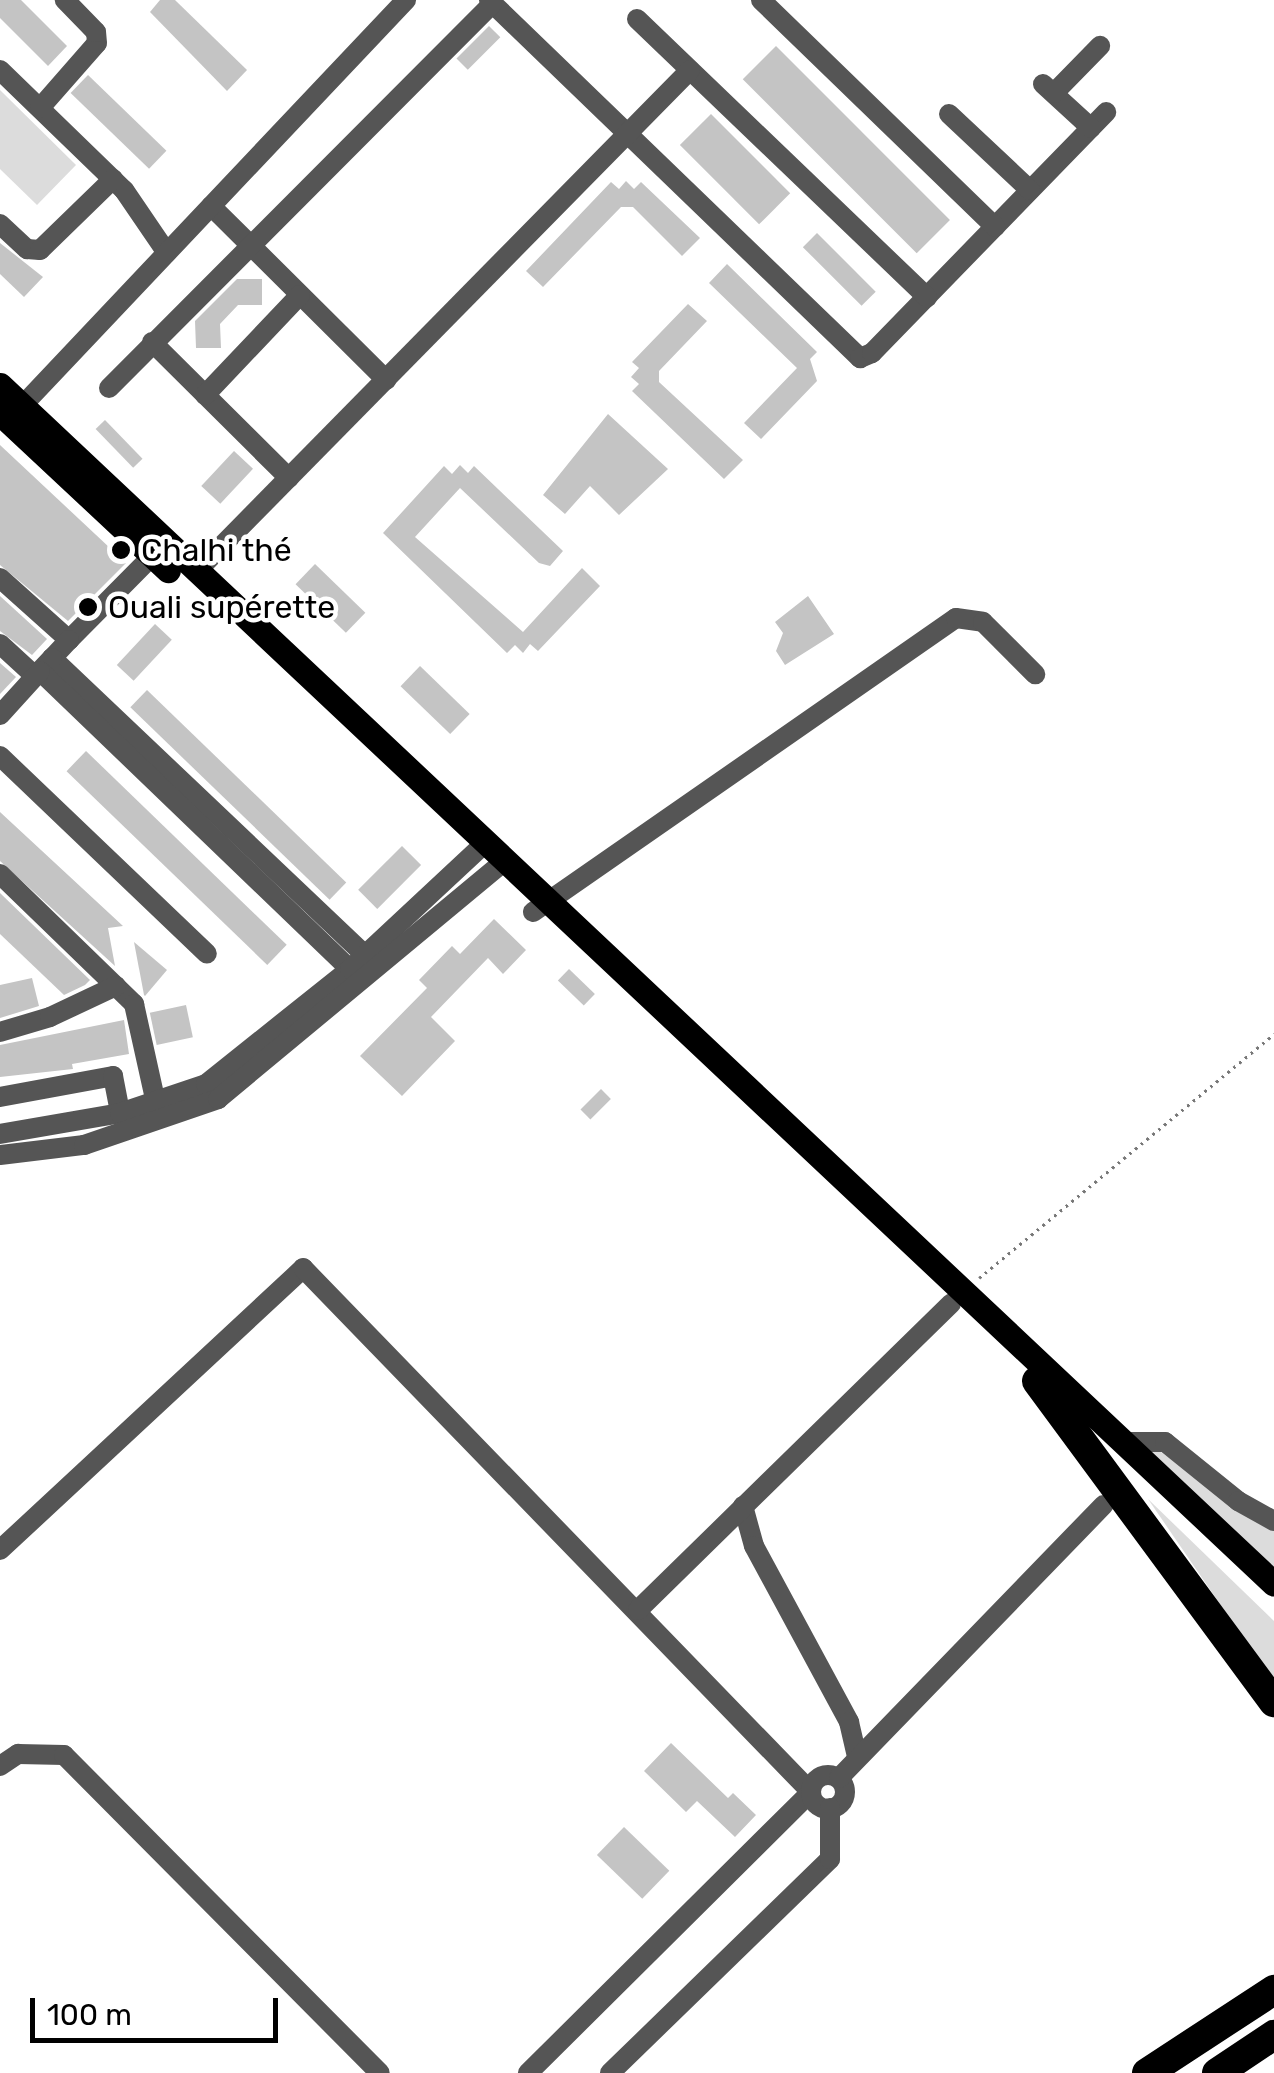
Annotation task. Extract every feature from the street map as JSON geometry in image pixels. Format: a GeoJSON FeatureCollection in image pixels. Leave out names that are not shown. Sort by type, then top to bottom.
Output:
{"type":"FeatureCollection","features":[{"type":"Feature","properties":{"kind":"highway"},"geometry":{"type":"LineString","coordinates":[[1037,1381],[1274,1702]]}},
{"type":"Feature","properties":{"kind":"highway"},"geometry":{"type":"LineString","coordinates":[[1147,2073],[1271,1991]]}},
{"type":"Feature","properties":{"kind":"highway"},"geometry":{"type":"LineString","coordinates":[[1217,2073],[1274,2036]]}},
{"type":"Feature","properties":{"kind":"main road"},"geometry":{"type":"LineString","coordinates":[[0,385],[11,409],[153,556],[488,858]]}},
{"type":"Feature","properties":{"kind":"main road"},"geometry":{"type":"LineString","coordinates":[[11,409],[196,572],[538,906],[957,1297],[1274,1584]]}},
{"type":"Feature","properties":{"kind":"main road"},"geometry":{"type":"LineString","coordinates":[[957,1297],[1037,1381],[1274,1598]]}},
{"type":"Feature","properties":{"kind":"street"},"geometry":{"type":"LineString","coordinates":[[40,108],[97,43],[96,32],[66,0]]}},
{"type":"Feature","properties":{"kind":"street"},"geometry":{"type":"LineString","coordinates":[[11,409],[167,253],[406,0]]}},
{"type":"Feature","properties":{"kind":"street"},"geometry":{"type":"LineString","coordinates":[[761,0],[994,227]]}},
{"type":"Feature","properties":{"kind":"street"},"geometry":{"type":"LineString","coordinates":[[109,388],[490,2],[851,355],[868,356],[1106,112]]}},
{"type":"Feature","properties":{"kind":"street"},"geometry":{"type":"LineString","coordinates":[[637,19],[927,297]]}},
{"type":"Feature","properties":{"kind":"street"},"geometry":{"type":"LineString","coordinates":[[1091,128],[1048,88],[1100,46]]}},
{"type":"Feature","properties":{"kind":"street"},"geometry":{"type":"LineString","coordinates":[[0,70],[113,178],[167,253]]}},
{"type":"Feature","properties":{"kind":"street"},"geometry":{"type":"LineString","coordinates":[[196,572],[690,70]]}},
{"type":"Feature","properties":{"kind":"street"},"geometry":{"type":"LineString","coordinates":[[949,114],[1030,190]]}},
{"type":"Feature","properties":{"kind":"street"},"geometry":{"type":"LineString","coordinates":[[0,224],[27,248],[40,250],[113,178]]}},
{"type":"Feature","properties":{"kind":"street"},"geometry":{"type":"LineString","coordinates":[[211,206],[386,380]]}},
{"type":"Feature","properties":{"kind":"street"},"geometry":{"type":"LineString","coordinates":[[205,394],[300,294]]}},
{"type":"Feature","properties":{"kind":"street"},"geometry":{"type":"LineString","coordinates":[[152,342],[289,478]]}},
{"type":"Feature","properties":{"kind":"street"},"geometry":{"type":"LineString","coordinates":[[0,714],[153,556]]}},
{"type":"Feature","properties":{"kind":"street"},"geometry":{"type":"LineString","coordinates":[[0,578],[69,640]]}},
{"type":"Feature","properties":{"kind":"street"},"geometry":{"type":"LineString","coordinates":[[538,906],[956,618],[983,622],[1036,674]]}},
{"type":"Feature","properties":{"kind":"street"},"geometry":{"type":"LineString","coordinates":[[0,644],[42,668],[358,962]]}},
{"type":"Feature","properties":{"kind":"street"},"geometry":{"type":"LineString","coordinates":[[0,756],[207,954]]}},
{"type":"Feature","properties":{"kind":"street"},"geometry":{"type":"LineString","coordinates":[[0,1134],[120,1113],[206,1084],[244,1058],[488,858]]}},
{"type":"Feature","properties":{"kind":"street"},"geometry":{"type":"LineString","coordinates":[[0,1155],[100,1141],[218,1100],[488,858]]}},
{"type":"Feature","properties":{"kind":"street"},"geometry":{"type":"LineString","coordinates":[[0,874],[134,1004],[156,1103]]}},
{"type":"Feature","properties":{"kind":"street"},"geometry":{"type":"LineString","coordinates":[[0,1032],[50,1017],[116,986]]}},
{"type":"Feature","properties":{"kind":"street"},"geometry":{"type":"LineString","coordinates":[[0,1097],[113,1076],[120,1113]]}},
{"type":"Feature","properties":{"kind":"street"},"geometry":{"type":"LineString","coordinates":[[0,1550],[303,1268],[638,1610],[820,1806],[830,1808],[844,1799],[839,1778]]}},
{"type":"Feature","properties":{"kind":"street"},"geometry":{"type":"LineString","coordinates":[[638,1610],[957,1297]]}},
{"type":"Feature","properties":{"kind":"street"},"geometry":{"type":"LineString","coordinates":[[1121,1442],[1150,1439],[1179,1449],[1238,1501],[1274,1521]]}},
{"type":"Feature","properties":{"kind":"street"},"geometry":{"type":"LineString","coordinates":[[839,1778],[1104,1505]]}},
{"type":"Feature","properties":{"kind":"street"},"geometry":{"type":"LineString","coordinates":[[743,1506],[754,1546],[849,1722],[856,1757]]}},
{"type":"Feature","properties":{"kind":"street"},"geometry":{"type":"LineString","coordinates":[[0,1766],[18,1754],[64,1754],[380,2073]]}},
{"type":"Feature","properties":{"kind":"street"},"geometry":{"type":"LineString","coordinates":[[528,2073],[824,1775],[839,1778]]}},
{"type":"Feature","properties":{"kind":"street"},"geometry":{"type":"LineString","coordinates":[[610,2073],[830,1859],[830,1808]]}},
{"type":"Feature","properties":{"kind":"path"},"geometry":{"type":"LineString","coordinates":[[957,1297],[1274,1034]]}},
{"type":"Feature","properties":{"kind":"shaded area"},"geometry":{"type":"Polygon","coordinates":[[[0,90],[76,165],[37,205],[0,169],[0,90]]]}},
{"type":"Feature","properties":{"kind":"shaded area"},"geometry":{"type":"Polygon","coordinates":[[[1152,1446],[1274,1530],[1274,1568],[1152,1457],[1152,1446]]]}},
{"type":"Feature","properties":{"kind":"shaded area"},"geometry":{"type":"Polygon","coordinates":[[[1148,1499],[1274,1621],[1274,1683],[1148,1499]]]}},
{"type":"Feature","properties":{"kind":"building"},"geometry":{"type":"Polygon","coordinates":[[[0,0],[21,0],[67,46],[48,66],[0,18],[0,0]]]}},
{"type":"Feature","properties":{"kind":"building"},"geometry":{"type":"Polygon","coordinates":[[[160,0],[175,0],[247,70],[227,91],[150,12],[160,0]]]}},
{"type":"Feature","properties":{"kind":"building"},"geometry":{"type":"Polygon","coordinates":[[[489,26],[500,37],[468,70],[456,59],[489,26]]]}},
{"type":"Feature","properties":{"kind":"building"},"geometry":{"type":"Polygon","coordinates":[[[776,46],[950,220],[917,253],[743,79],[776,46]]]}},
{"type":"Feature","properties":{"kind":"building"},"geometry":{"type":"Polygon","coordinates":[[[88,75],[166,151],[149,169],[71,93],[88,75]]]}},
{"type":"Feature","properties":{"kind":"building"},"geometry":{"type":"Polygon","coordinates":[[[711,114],[790,193],[759,224],[680,145],[711,114]]]}},
{"type":"Feature","properties":{"kind":"building"},"geometry":{"type":"Polygon","coordinates":[[[626,181],[634,189],[641,182],[700,238],[682,256],[633,207],[621,207],[543,287],[526,271],[611,182],[619,189],[626,181]]]}},
{"type":"Feature","properties":{"kind":"building"},"geometry":{"type":"Polygon","coordinates":[[[817,233],[876,292],[862,306],[803,247],[817,233]]]}},
{"type":"Feature","properties":{"kind":"building"},"geometry":{"type":"Polygon","coordinates":[[[0,243],[43,277],[24,297],[0,274],[0,243]]]}},
{"type":"Feature","properties":{"kind":"building"},"geometry":{"type":"Polygon","coordinates":[[[727,264],[817,352],[810,359],[817,381],[761,439],[744,423],[797,368],[709,283],[727,264]]]}},
{"type":"Feature","properties":{"kind":"building"},"geometry":{"type":"Polygon","coordinates":[[[237,279],[262,279],[262,305],[238,305],[220,324],[221,348],[196,348],[195,321],[237,279]]]}},
{"type":"Feature","properties":{"kind":"building"},"geometry":{"type":"Polygon","coordinates":[[[688,304],[707,321],[659,371],[659,382],[743,460],[724,479],[632,391],[639,384],[631,377],[639,368],[632,362],[688,304]]]}},
{"type":"Feature","properties":{"kind":"building"},"geometry":{"type":"Polygon","coordinates":[[[608,414],[668,469],[619,515],[590,486],[565,514],[543,495],[608,414]]]}},
{"type":"Feature","properties":{"kind":"building"},"geometry":{"type":"Polygon","coordinates":[[[105,420],[143,459],[133,468],[96,429],[105,420]]]}},
{"type":"Feature","properties":{"kind":"building"},"geometry":{"type":"Polygon","coordinates":[[[0,445],[126,563],[68,621],[0,565],[0,445]]]}},
{"type":"Feature","properties":{"kind":"building"},"geometry":{"type":"Polygon","coordinates":[[[234,451],[253,469],[220,504],[201,486],[234,451]]]}},
{"type":"Feature","properties":{"kind":"building"},"geometry":{"type":"Polygon","coordinates":[[[460,465],[468,473],[474,466],[563,551],[550,566],[539,563],[460,488],[415,537],[523,632],[582,568],[600,586],[538,651],[530,644],[523,653],[515,645],[507,653],[383,533],[444,466],[452,474],[460,465]]]}},
{"type":"Feature","properties":{"kind":"building"},"geometry":{"type":"Polygon","coordinates":[[[315,564],[365,613],[346,633],[296,584],[315,564]]]}},
{"type":"Feature","properties":{"kind":"building"},"geometry":{"type":"Polygon","coordinates":[[[0,596],[47,639],[32,655],[0,631],[0,596]]]}},
{"type":"Feature","properties":{"kind":"building"},"geometry":{"type":"Polygon","coordinates":[[[808,596],[834,634],[785,665],[776,651],[783,633],[775,622],[808,596]]]}},
{"type":"Feature","properties":{"kind":"building"},"geometry":{"type":"Polygon","coordinates":[[[155,624],[172,640],[134,681],[117,665],[155,624]]]}},
{"type":"Feature","properties":{"kind":"building"},"geometry":{"type":"Polygon","coordinates":[[[0,663],[16,677],[0,694],[0,663]]]}},
{"type":"Feature","properties":{"kind":"building"},"geometry":{"type":"Polygon","coordinates":[[[420,666],[470,714],[450,734],[401,686],[420,666]]]}},
{"type":"Feature","properties":{"kind":"building"},"geometry":{"type":"Polygon","coordinates":[[[147,690],[346,882],[330,900],[130,707],[147,690]]]}},
{"type":"Feature","properties":{"kind":"building"},"geometry":{"type":"Polygon","coordinates":[[[86,751],[287,945],[267,965],[67,771],[86,751]]]}},
{"type":"Feature","properties":{"kind":"building"},"geometry":{"type":"Polygon","coordinates":[[[0,812],[123,926],[108,928],[115,966],[0,861],[0,812]]]}},
{"type":"Feature","properties":{"kind":"building"},"geometry":{"type":"Polygon","coordinates":[[[402,846],[421,865],[377,909],[358,890],[402,846]]]}},
{"type":"Feature","properties":{"kind":"building"},"geometry":{"type":"Polygon","coordinates":[[[0,893],[90,980],[85,985],[64,995],[0,934],[0,893]]]}},
{"type":"Feature","properties":{"kind":"building"},"geometry":{"type":"Polygon","coordinates":[[[494,919],[526,950],[503,974],[488,958],[431,1017],[455,1041],[402,1096],[360,1056],[427,988],[419,980],[452,946],[460,954],[494,919]]]}},
{"type":"Feature","properties":{"kind":"building"},"geometry":{"type":"Polygon","coordinates":[[[134,942],[167,970],[145,996],[144,995],[134,942]]]}},
{"type":"Feature","properties":{"kind":"building"},"geometry":{"type":"Polygon","coordinates":[[[569,969],[595,994],[584,1006],[558,981],[569,969]]]}},
{"type":"Feature","properties":{"kind":"building"},"geometry":{"type":"Polygon","coordinates":[[[32,978],[39,1006],[0,1018],[0,985],[32,978]]]}},
{"type":"Feature","properties":{"kind":"building"},"geometry":{"type":"Polygon","coordinates":[[[186,1005],[193,1037],[157,1045],[150,1013],[186,1005]]]}},
{"type":"Feature","properties":{"kind":"building"},"geometry":{"type":"Polygon","coordinates":[[[124,1020],[129,1054],[72,1064],[73,1069],[0,1077],[0,1045],[124,1020]]]}},
{"type":"Feature","properties":{"kind":"building"},"geometry":{"type":"Polygon","coordinates":[[[601,1089],[611,1099],[590,1119],[580,1110],[601,1089]]]}},
{"type":"Feature","properties":{"kind":"building"},"geometry":{"type":"Polygon","coordinates":[[[671,1743],[728,1798],[733,1793],[756,1815],[735,1837],[697,1801],[686,1812],[644,1771],[671,1743]]]}},
{"type":"Feature","properties":{"kind":"building"},"geometry":{"type":"Polygon","coordinates":[[[624,1827],[669,1871],[642,1899],[597,1855],[624,1827]]]}},
{"type":"Feature","properties":{"kind":"place","name":"Chalhi thé"},"geometry":{"type":"Point","coordinates":[121,550]}},
{"type":"Feature","properties":{"kind":"place","name":"Ouali supérette"},"geometry":{"type":"Point","coordinates":[88,607]}}]}
